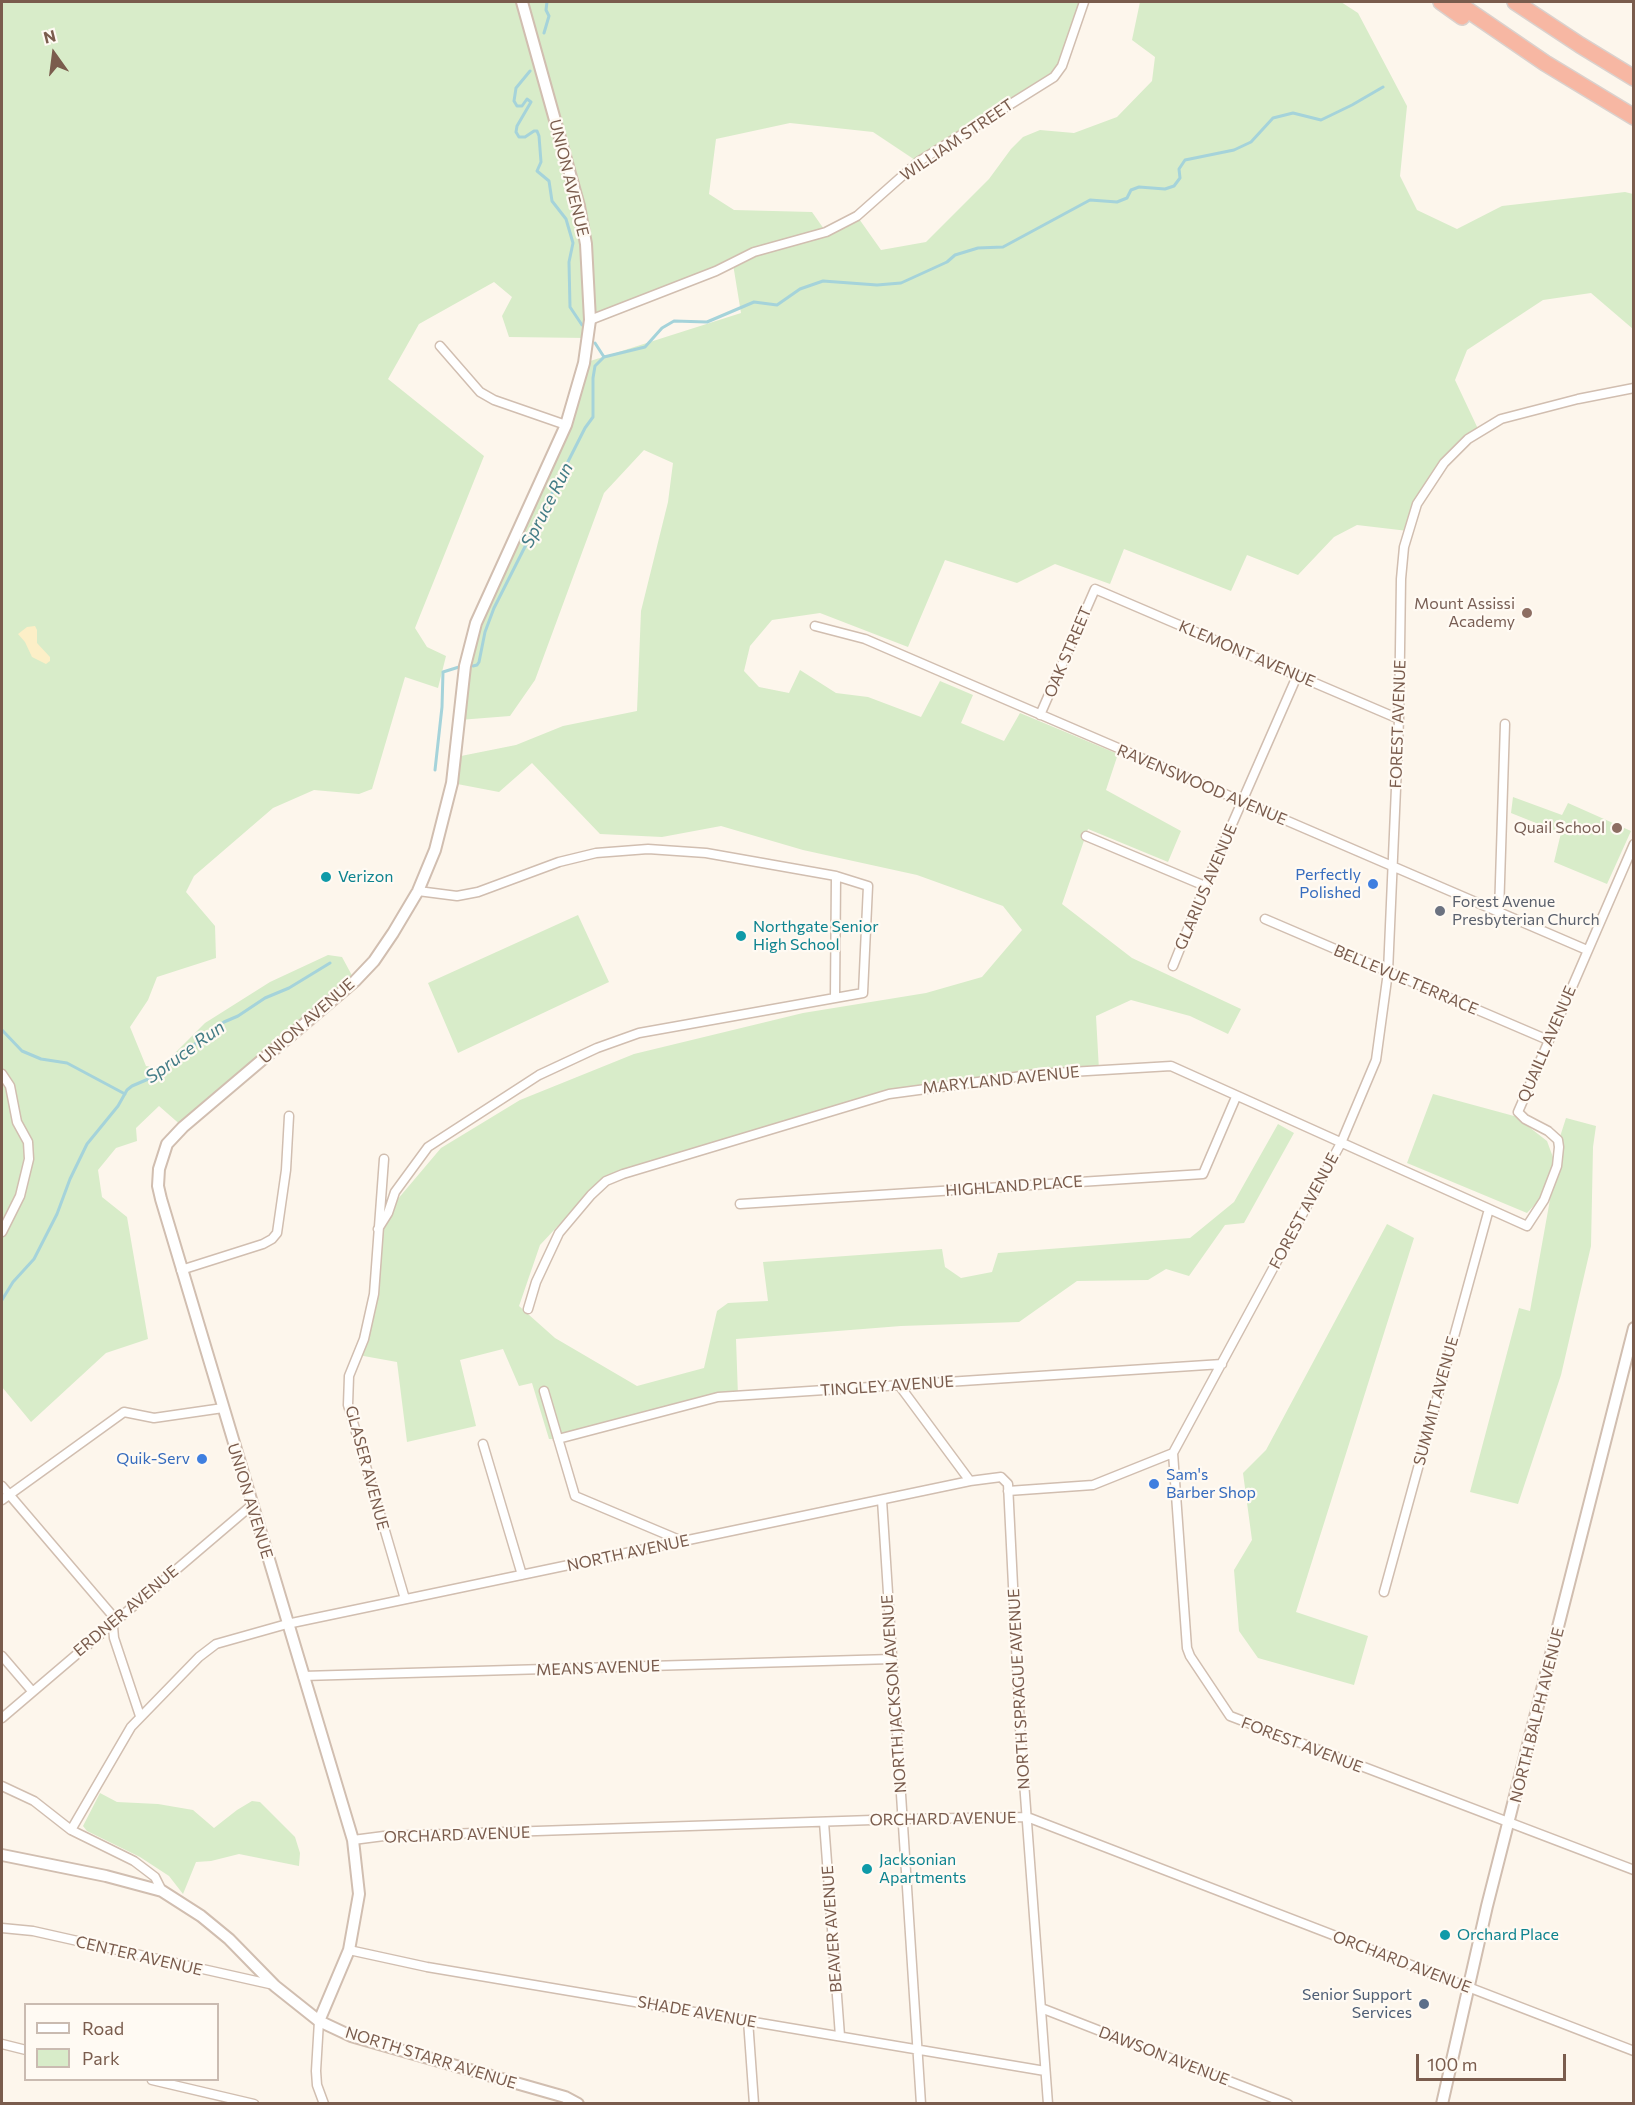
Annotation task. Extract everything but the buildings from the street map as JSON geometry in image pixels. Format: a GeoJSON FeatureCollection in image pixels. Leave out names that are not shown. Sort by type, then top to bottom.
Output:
{"type":"FeatureCollection","features":[{"type":"Feature","properties":{"kind":"highway"},"geometry":{"type":"LineString","coordinates":[[1441,2],[1498,44],[1540,69],[1614,105]]}},
{"type":"Feature","properties":{"kind":"highway"},"geometry":{"type":"LineString","coordinates":[[1456,2],[1545,63],[1634,117]]}},
{"type":"Feature","properties":{"kind":"highway"},"geometry":{"type":"LineString","coordinates":[[1515,2],[1634,78]]}},
{"type":"Feature","properties":{"kind":"street","name":"UNION AVENUE"},"geometry":{"type":"LineString","coordinates":[[319,2021],[349,1950],[359,1894],[353,1840],[181,1270],[158,1186],[159,1169],[167,1144],[183,1127],[355,981],[374,961],[418,891],[435,850],[452,783],[465,666],[476,623],[566,425],[584,363],[590,320],[587,253],[579,206],[522,2]]}},
{"type":"Feature","properties":{"kind":"street","name":"WILLIAM STREET"},"geometry":{"type":"LineString","coordinates":[[590,320],[716,271],[754,252],[825,232],[857,216],[918,162],[1054,77],[1062,66],[1084,2]]}},
{"type":"Feature","properties":{"kind":"street"},"geometry":{"type":"LineString","coordinates":[[440,346],[480,392],[494,400],[566,425]]}},
{"type":"Feature","properties":{"kind":"street","name":"FOREST AVENUE"},"geometry":{"type":"LineString","coordinates":[[1634,388],[1501,418],[1468,439],[1444,463],[1417,504],[1404,547],[1401,579],[1399,719],[1388,972],[1376,1060],[1341,1143],[1173,1453],[1187,1648],[1225,1712],[1235,1720],[1634,1870]]}},
{"type":"Feature","properties":{"kind":"street","name":"KLEMONT AVENUE"},"geometry":{"type":"LineString","coordinates":[[1095,589],[1399,719]]}},
{"type":"Feature","properties":{"kind":"street","name":"OAK STREET"},"geometry":{"type":"LineString","coordinates":[[1040,715],[1095,589]]}},
{"type":"Feature","properties":{"kind":"street","name":"RAVENSWOOD AVENUE"},"geometry":{"type":"LineString","coordinates":[[815,626],[865,639],[1587,950]]}},
{"type":"Feature","properties":{"kind":"street","name":"GLARIUS AVENUE"},"geometry":{"type":"LineString","coordinates":[[1173,966],[1205,886],[1297,676]]}},
{"type":"Feature","properties":{"kind":"street"},"geometry":{"type":"LineString","coordinates":[[1499,913],[1505,724]]}},
{"type":"Feature","properties":{"kind":"street"},"geometry":{"type":"LineString","coordinates":[[1086,836],[1205,886]]}},
{"type":"Feature","properties":{"kind":"street","name":"QUAILL AVENUE"},"geometry":{"type":"LineString","coordinates":[[1527,1226],[1544,1200],[1557,1166],[1559,1147],[1558,1140],[1548,1131],[1525,1119],[1518,1112],[1634,844]]}},
{"type":"Feature","properties":{"kind":"street"},"geometry":{"type":"LineString","coordinates":[[378,1229],[388,1214],[395,1192],[428,1147],[539,1075],[597,1048],[639,1034],[863,993],[868,886],[836,876],[706,853],[648,849],[596,853],[558,862],[478,892],[457,896],[418,891]]}},
{"type":"Feature","properties":{"kind":"street"},"geometry":{"type":"LineString","coordinates":[[835,998],[836,876]]}},
{"type":"Feature","properties":{"kind":"street","name":"BELLEVUE TERRACE"},"geometry":{"type":"LineString","coordinates":[[1264,919],[1548,1040]]}},
{"type":"Feature","properties":{"kind":"street","name":"MARYLAND AVENUE"},"geometry":{"type":"LineString","coordinates":[[528,1309],[536,1282],[559,1233],[606,1181],[889,1094],[1036,1074],[1171,1066],[1527,1226]]}},
{"type":"Feature","properties":{"kind":"street"},"geometry":{"type":"LineString","coordinates":[[2,1074],[10,1086],[17,1122],[28,1142],[29,1160],[20,1196],[2,1232]]}},
{"type":"Feature","properties":{"kind":"street","name":"HIGHLAND PLACE"},"geometry":{"type":"LineString","coordinates":[[740,1204],[1203,1174],[1236,1096]]}},
{"type":"Feature","properties":{"kind":"street"},"geometry":{"type":"LineString","coordinates":[[181,1270],[262,1244],[272,1239],[277,1233],[286,1170],[289,1116]]}},
{"type":"Feature","properties":{"kind":"street","name":"GLASER AVENUE"},"geometry":{"type":"LineString","coordinates":[[384,1159],[374,1294],[364,1339],[349,1376],[348,1406],[405,1599]]}},
{"type":"Feature","properties":{"kind":"street","name":"SUMMIT AVENUE"},"geometry":{"type":"LineString","coordinates":[[1384,1592],[1489,1209]]}},
{"type":"Feature","properties":{"kind":"street","name":"NORTH BALPH AVENUE"},"geometry":{"type":"LineString","coordinates":[[1442,2103],[1488,1906],[1634,1328]]}},
{"type":"Feature","properties":{"kind":"street","name":"TINGLEY AVENUE"},"geometry":{"type":"LineString","coordinates":[[558,1439],[718,1397],[1222,1364]]}},
{"type":"Feature","properties":{"kind":"street"},"geometry":{"type":"LineString","coordinates":[[899,1385],[969,1481]]}},
{"type":"Feature","properties":{"kind":"street"},"geometry":{"type":"LineString","coordinates":[[544,1391],[575,1496],[682,1542]]}},
{"type":"Feature","properties":{"kind":"street"},"geometry":{"type":"LineString","coordinates":[[5,1497],[124,1412],[154,1418],[223,1408]]}},
{"type":"Feature","properties":{"kind":"street"},"geometry":{"type":"LineString","coordinates":[[483,1444],[522,1575]]}},
{"type":"Feature","properties":{"kind":"street"},"geometry":{"type":"LineString","coordinates":[[1008,1491],[1093,1485],[1173,1453]]}},
{"type":"Feature","properties":{"kind":"street","name":"NORTH AVENUE"},"geometry":{"type":"LineString","coordinates":[[71,1830],[121,1742],[140,1716],[199,1657],[216,1644],[287,1624],[969,1481],[1000,1477],[1007,1481],[1008,1491]]}},
{"type":"Feature","properties":{"kind":"street"},"geometry":{"type":"LineString","coordinates":[[2,1486],[5,1497],[112,1615],[114,1638],[140,1716]]}},
{"type":"Feature","properties":{"kind":"street","name":"NORTH SPRAGUE AVENUE"},"geometry":{"type":"LineString","coordinates":[[1008,1491],[1047,2103]]}},
{"type":"Feature","properties":{"kind":"street","name":"NORTH JACKSON AVENUE"},"geometry":{"type":"LineString","coordinates":[[882,1500],[921,2103]]}},
{"type":"Feature","properties":{"kind":"street","name":"ERDNER AVENUE"},"geometry":{"type":"LineString","coordinates":[[2,1718],[252,1505]]}},
{"type":"Feature","properties":{"kind":"street"},"geometry":{"type":"LineString","coordinates":[[2,1656],[32,1691]]}},
{"type":"Feature","properties":{"kind":"street","name":"MEANS AVENUE"},"geometry":{"type":"LineString","coordinates":[[303,1676],[892,1659]]}},
{"type":"Feature","properties":{"kind":"street"},"geometry":{"type":"LineString","coordinates":[[2,1786],[34,1801],[71,1830],[134,1861],[155,1877],[162,1891]]}},
{"type":"Feature","properties":{"kind":"street","name":"ORCHARD AVENUE"},"geometry":{"type":"LineString","coordinates":[[353,1840],[384,1836],[1027,1817],[1634,2051]]}},
{"type":"Feature","properties":{"kind":"street","name":"BEAVER AVENUE"},"geometry":{"type":"LineString","coordinates":[[824,1822],[840,2036]]}},
{"type":"Feature","properties":{"kind":"street","name":"NORTH STARR AVENUE"},"geometry":{"type":"LineString","coordinates":[[2,1855],[106,1876],[162,1891],[201,1916],[229,1939],[275,1986],[319,2021],[351,2036],[565,2097],[578,2103]]}},
{"type":"Feature","properties":{"kind":"street","name":"CENTER AVENUE"},"geometry":{"type":"LineString","coordinates":[[2,1928],[33,1931],[275,1986]]}},
{"type":"Feature","properties":{"kind":"street","name":"SHADE AVENUE"},"geometry":{"type":"LineString","coordinates":[[349,1950],[427,1967],[1046,2071]]}},
{"type":"Feature","properties":{"kind":"street","name":"DAWSON AVENUE"},"geometry":{"type":"LineString","coordinates":[[1041,2008],[1288,2103]]}},
{"type":"Feature","properties":{"kind":"street"},"geometry":{"type":"LineString","coordinates":[[748,2020],[754,2103]]}},
{"type":"Feature","properties":{"kind":"street"},"geometry":{"type":"LineString","coordinates":[[319,2021],[316,2071],[317,2085],[324,2103]]}},
{"type":"Feature","properties":{"kind":"street"},"geometry":{"type":"LineString","coordinates":[[2,2044],[24,2050]]}},
{"type":"Feature","properties":{"kind":"street"},"geometry":{"type":"LineString","coordinates":[[160,2081],[254,2103]]}},
{"type":"Feature","properties":{"kind":"green space"},"geometry":{"type":"Polygon","coordinates":[[[2,2],[1084,2],[1054,77],[918,162],[873,132],[790,123],[716,139],[709,194],[734,210],[812,212],[826,232],[857,216],[881,250],[926,242],[989,179],[1023,137],[1040,130],[1074,133],[1117,117],[1152,81],[1155,57],[1132,40],[1140,2],[1341,2],[1358,13],[1407,106],[1400,176],[1417,210],[1457,229],[1502,206],[1625,192],[1633,194],[1633,329],[1591,293],[1543,300],[1467,350],[1455,380],[1479,431],[1426,488],[1408,531],[1357,525],[1334,537],[1298,575],[1247,555],[1231,591],[1124,549],[1110,584],[1055,564],[1017,583],[945,560],[908,647],[820,613],[772,620],[750,646],[744,671],[759,687],[789,693],[800,670],[836,693],[868,697],[921,717],[940,681],[973,695],[961,723],[1004,741],[1020,713],[1118,754],[1106,790],[1181,831],[1168,862],[1088,829],[1062,904],[1132,958],[1241,1009],[1228,1034],[1190,1016],[1131,1000],[1096,1016],[1099,1070],[889,1094],[601,1180],[540,1245],[519,1306],[555,1338],[637,1386],[704,1368],[717,1311],[728,1303],[768,1301],[763,1262],[942,1249],[945,1267],[961,1278],[992,1272],[998,1253],[1190,1238],[1234,1202],[1278,1124],[1294,1133],[1244,1223],[1225,1225],[1189,1276],[1166,1269],[1148,1280],[1077,1281],[1019,1322],[901,1326],[736,1339],[738,1396],[558,1439],[549,1439],[532,1383],[519,1386],[503,1349],[460,1360],[476,1426],[407,1442],[397,1362],[358,1355],[369,1323],[378,1229],[397,1200],[441,1148],[520,1100],[634,1054],[803,1013],[926,993],[982,977],[1022,930],[1003,906],[917,875],[803,850],[721,826],[662,837],[600,834],[532,763],[499,792],[452,783],[456,757],[516,745],[563,726],[637,711],[641,611],[668,502],[673,463],[644,450],[604,493],[535,680],[510,716],[459,720],[476,623],[566,425],[584,363],[741,313],[733,264],[590,320],[587,338],[509,337],[502,316],[512,297],[494,282],[419,324],[388,379],[484,456],[415,628],[427,647],[446,656],[438,688],[405,677],[372,789],[359,794],[314,790],[273,808],[194,876],[186,892],[215,926],[216,958],[157,977],[148,1000],[130,1027],[146,1066],[160,1068],[205,1023],[270,982],[328,955],[342,957],[355,981],[183,1127],[159,1106],[136,1128],[137,1141],[116,1148],[98,1170],[102,1197],[127,1217],[148,1339],[106,1353],[31,1422],[2,1387],[2,2]]]}},
{"type":"Feature","properties":{"kind":"green space"},"geometry":{"type":"Polygon","coordinates":[[[1513,797],[1562,815],[1568,803],[1631,831],[1607,884],[1554,862],[1561,833],[1511,813],[1513,797]]]}},
{"type":"Feature","properties":{"kind":"green space"},"geometry":{"type":"Polygon","coordinates":[[[578,915],[609,982],[458,1053],[428,983],[578,915]]]}},
{"type":"Feature","properties":{"kind":"green space"},"geometry":{"type":"Polygon","coordinates":[[[1433,1094],[1525,1119],[1529,1127],[1547,1141],[1554,1160],[1549,1181],[1541,1198],[1527,1213],[1407,1163],[1433,1094]]]}},
{"type":"Feature","properties":{"kind":"green space"},"geometry":{"type":"Polygon","coordinates":[[[1566,1118],[1596,1126],[1593,1147],[1591,1246],[1561,1375],[1518,1504],[1470,1492],[1519,1308],[1530,1311],[1551,1194],[1561,1164],[1558,1143],[1566,1118]]]}},
{"type":"Feature","properties":{"kind":"green space"},"geometry":{"type":"Polygon","coordinates":[[[1387,1224],[1414,1238],[1296,1612],[1368,1636],[1354,1685],[1258,1658],[1239,1631],[1234,1570],[1252,1540],[1243,1473],[1266,1450],[1387,1224]]]}},
{"type":"Feature","properties":{"kind":"green space"},"geometry":{"type":"Polygon","coordinates":[[[100,1793],[117,1802],[158,1804],[193,1810],[214,1828],[252,1801],[260,1802],[295,1837],[300,1853],[299,1866],[239,1854],[196,1862],[183,1894],[169,1876],[140,1857],[87,1831],[83,1826],[100,1793]]]}},
{"type":"Feature","properties":{"kind":"sand"},"geometry":{"type":"Polygon","coordinates":[[[35,626],[37,643],[50,657],[50,661],[46,664],[32,657],[25,642],[18,634],[27,627],[35,626]]]}},
{"type":"Feature","properties":{"kind":"waterway","name":"Spruce Run"},"geometry":{"type":"LineString","coordinates":[[544,33],[549,16],[546,10],[547,2]]}},
{"type":"Feature","properties":{"kind":"waterway","name":"Spruce Run"},"geometry":{"type":"LineString","coordinates":[[530,71],[516,88],[514,101],[517,106],[522,106],[527,99],[531,102],[516,132],[519,137],[525,137],[537,131],[539,136],[541,162],[537,171],[549,181],[552,201],[566,219],[573,243],[569,262],[570,307],[582,325]]}},
{"type":"Feature","properties":{"kind":"waterway"},"geometry":{"type":"LineString","coordinates":[[604,357],[645,347],[662,328],[674,321],[707,322],[754,302],[777,305],[800,289],[823,281],[877,285],[901,283],[947,262],[955,255],[978,248],[1003,247],[1090,200],[1117,202],[1127,198],[1131,190],[1139,187],[1165,189],[1174,186],[1180,178],[1179,169],[1185,160],[1234,150],[1251,142],[1273,118],[1293,113],[1321,120],[1383,87]]}},
{"type":"Feature","properties":{"kind":"waterway","name":"Spruce Run"},"geometry":{"type":"LineString","coordinates":[[473,666],[479,662],[485,632],[494,608],[585,428],[593,417],[595,366],[604,357],[595,343]]}},
{"type":"Feature","properties":{"kind":"waterway","name":"Spruce Run"},"geometry":{"type":"LineString","coordinates":[[435,770],[442,707],[443,672],[459,667]]}},
{"type":"Feature","properties":{"kind":"waterway","name":"Spruce Run"},"geometry":{"type":"LineString","coordinates":[[2,1300],[13,1282],[34,1259],[57,1214],[70,1179],[87,1144],[118,1106],[127,1090],[160,1074],[175,1059],[224,1022],[238,1016],[265,998],[289,988],[330,963]]}},
{"type":"Feature","properties":{"kind":"waterway"},"geometry":{"type":"LineString","coordinates":[[2,1030],[22,1051],[41,1059],[67,1063],[125,1094]]}},
{"type":"Feature","properties":{"kind":"place","name":"Mount Assissi Academy"},"geometry":{"type":"Point","coordinates":[1527,613]}},
{"type":"Feature","properties":{"kind":"place","name":"Quail School"},"geometry":{"type":"Point","coordinates":[1617,828]}},
{"type":"Feature","properties":{"kind":"place","name":"Verizon"},"geometry":{"type":"Point","coordinates":[326,877]}},
{"type":"Feature","properties":{"kind":"place","name":"Perfectly Polished"},"geometry":{"type":"Point","coordinates":[1373,884]}},
{"type":"Feature","properties":{"kind":"place","name":"Forest Avenue Presbyterian Church"},"geometry":{"type":"Point","coordinates":[1440,911]}},
{"type":"Feature","properties":{"kind":"place","name":"Northgate Senior High School"},"geometry":{"type":"Point","coordinates":[741,936]}},
{"type":"Feature","properties":{"kind":"place","name":"Quik-Serv"},"geometry":{"type":"Point","coordinates":[202,1459]}},
{"type":"Feature","properties":{"kind":"place","name":"Sam's Barber Shop"},"geometry":{"type":"Point","coordinates":[1154,1484]}},
{"type":"Feature","properties":{"kind":"place","name":"Jacksonian Apartments"},"geometry":{"type":"Point","coordinates":[867,1869]}},
{"type":"Feature","properties":{"kind":"place","name":"Orchard Place"},"geometry":{"type":"Point","coordinates":[1445,1935]}},
{"type":"Feature","properties":{"kind":"place","name":"Senior Support Services"},"geometry":{"type":"Point","coordinates":[1424,2004]}}]}
